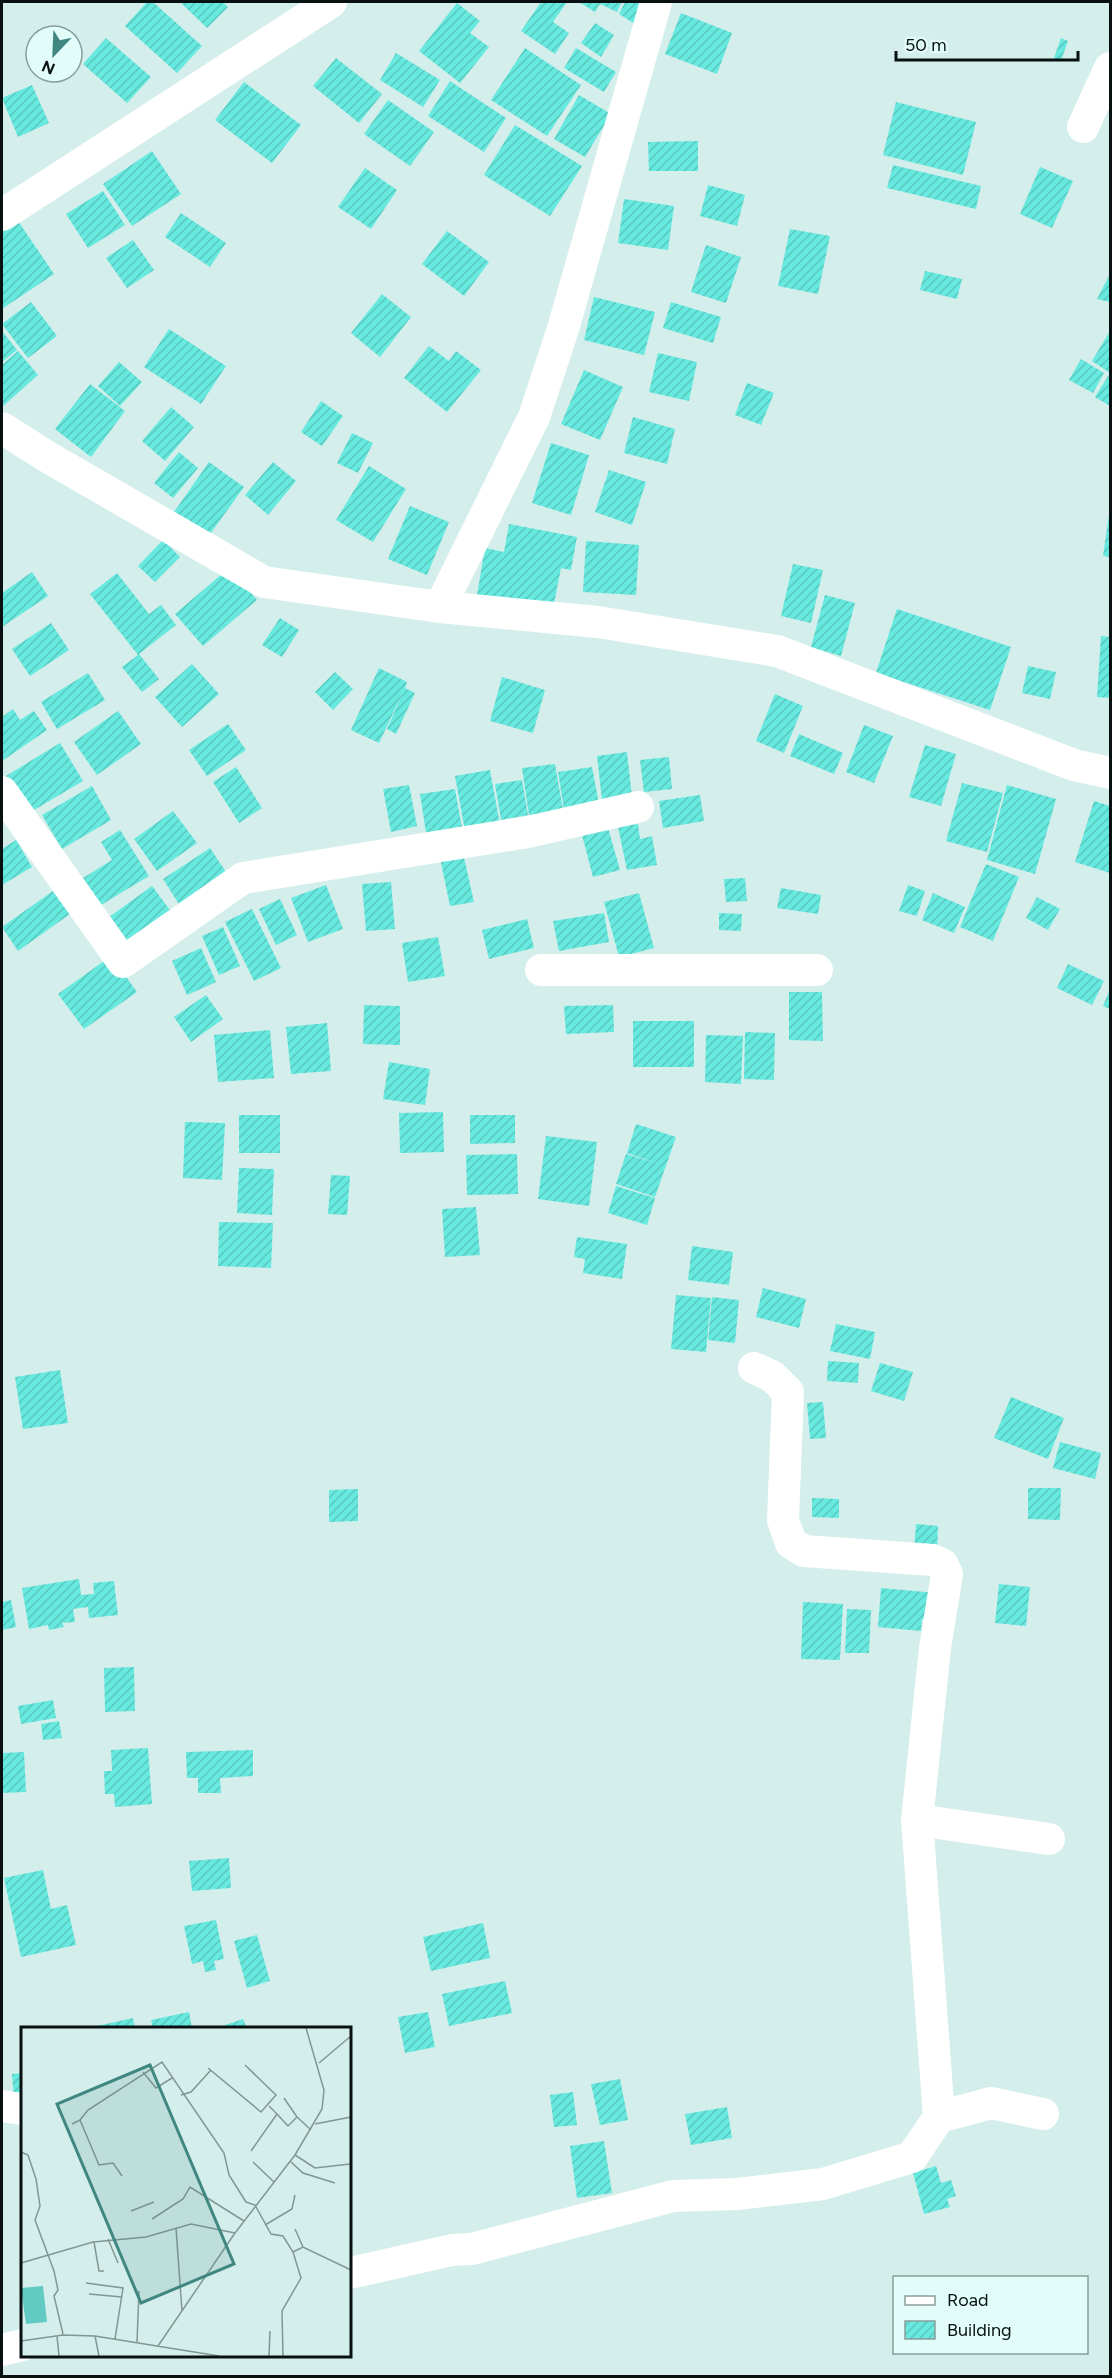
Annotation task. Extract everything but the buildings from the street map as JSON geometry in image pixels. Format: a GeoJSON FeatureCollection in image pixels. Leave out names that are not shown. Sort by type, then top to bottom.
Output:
{"type":"FeatureCollection","features":[{"type":"Feature","properties":{"kind":"street"},"geometry":{"type":"LineString","coordinates":[[2,215],[331,2]]}},
{"type":"Feature","properties":{"kind":"street"},"geometry":{"type":"LineString","coordinates":[[440,607],[534,417],[563,329],[656,2]]}},
{"type":"Feature","properties":{"kind":"street"},"geometry":{"type":"LineString","coordinates":[[1083,127],[1110,68]]}},
{"type":"Feature","properties":{"kind":"street"},"geometry":{"type":"LineString","coordinates":[[2,428],[46,456],[264,582],[440,607],[598,622],[777,651],[1074,765],[1110,773]]}},
{"type":"Feature","properties":{"kind":"street"},"geometry":{"type":"LineString","coordinates":[[2,792],[123,962],[243,878],[528,832],[638,807]]}},
{"type":"Feature","properties":{"kind":"street"},"geometry":{"type":"LineString","coordinates":[[541,969],[817,970]]}},
{"type":"Feature","properties":{"kind":"street"},"geometry":{"type":"LineString","coordinates":[[351,2272],[452,2250],[472,2249],[673,2196],[737,2194],[823,2184],[912,2157],[939,2117],[917,1820],[946,1574],[942,1564],[933,1560],[804,1551],[791,1543],[783,1520],[788,1392],[772,1376],[754,1368]]}},
{"type":"Feature","properties":{"kind":"street"},"geometry":{"type":"LineString","coordinates":[[917,1820],[1049,1839]]}},
{"type":"Feature","properties":{"kind":"street"},"geometry":{"type":"LineString","coordinates":[[939,2117],[991,2103],[1043,2114]]}},
{"type":"Feature","properties":{"kind":"street"},"geometry":{"type":"LineString","coordinates":[[2,2106],[21,2109]]}},
{"type":"Feature","properties":{"kind":"street"},"geometry":{"type":"LineString","coordinates":[[2,2350],[21,2345]]}}]}
